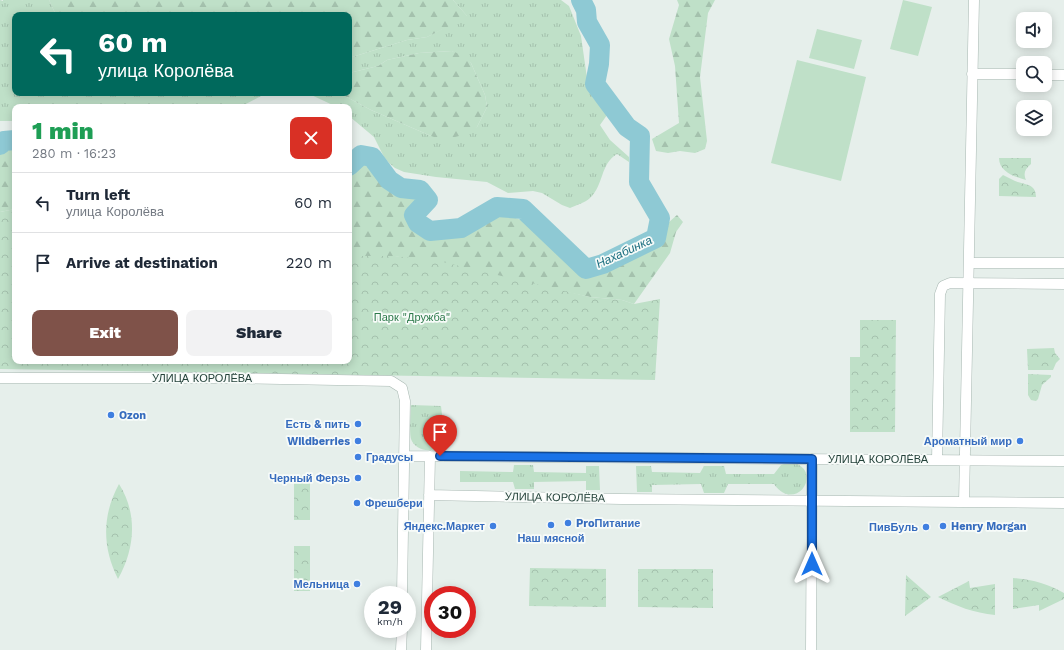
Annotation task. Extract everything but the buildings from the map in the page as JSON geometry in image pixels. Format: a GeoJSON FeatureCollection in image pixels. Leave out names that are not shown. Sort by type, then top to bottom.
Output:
{"type":"FeatureCollection","features":[{"type":"Feature","properties":{"kind":"street"},"geometry":{"type":"LineString","coordinates":[[964,502],[974,0]]}},
{"type":"Feature","properties":{"kind":"street"},"geometry":{"type":"LineString","coordinates":[[972,74],[1016,74]]}},
{"type":"Feature","properties":{"kind":"street"},"geometry":{"type":"LineString","coordinates":[[1052,75],[1064,75]]}},
{"type":"Feature","properties":{"kind":"street"},"geometry":{"type":"LineString","coordinates":[[969,263],[1064,263]]}},
{"type":"Feature","properties":{"kind":"street"},"geometry":{"type":"LineString","coordinates":[[937,460],[940,294],[943,286],[950,283],[1064,284]]}},
{"type":"Feature","properties":{"kind":"street","name":"УЛИЦА КОРОЛЁВА"},"geometry":{"type":"LineString","coordinates":[[0,378],[218,378],[391,381],[402,388],[404,401],[405,456],[1064,460]]}},
{"type":"Feature","properties":{"kind":"street"},"geometry":{"type":"LineString","coordinates":[[402,586],[405,456]]}},
{"type":"Feature","properties":{"kind":"street"},"geometry":{"type":"LineString","coordinates":[[426,650],[430,456]]}},
{"type":"Feature","properties":{"kind":"street"},"geometry":{"type":"LineString","coordinates":[[811,650],[812,459]]}},
{"type":"Feature","properties":{"kind":"street","name":"УЛИЦА КОРОЛЁВА"},"geometry":{"type":"LineString","coordinates":[[429,495],[1064,503]]}},
{"type":"Feature","properties":{"kind":"street"},"geometry":{"type":"LineString","coordinates":[[401,650],[402,638]]}},
{"type":"Feature","properties":{"kind":"green space"},"geometry":{"type":"Polygon","coordinates":[[[0,0],[49,0],[55,12],[12,12],[12,96],[261,96],[246,104],[12,104],[12,121],[0,121],[0,0]]]}},
{"type":"Feature","properties":{"kind":"green space"},"geometry":{"type":"Polygon","coordinates":[[[49,0],[453,0],[468,17],[427,37],[407,40],[352,57],[352,12],[55,12],[49,0]]]}},
{"type":"Feature","properties":{"kind":"green space"},"geometry":{"type":"Polygon","coordinates":[[[453,0],[561,0],[569,6],[581,36],[587,78],[593,98],[604,109],[607,115],[600,125],[610,140],[629,157],[629,162],[617,154],[612,158],[605,169],[598,187],[588,200],[570,208],[542,193],[533,191],[508,193],[487,182],[404,172],[395,168],[389,163],[384,157],[374,137],[352,119],[352,104],[331,104],[313,96],[345,96],[371,110],[431,136],[477,127],[487,107],[485,95],[471,63],[452,51],[419,53],[387,60],[378,66],[352,72],[352,57],[407,40],[427,37],[467,16],[453,0]]]}},
{"type":"Feature","properties":{"kind":"green space"},"geometry":{"type":"Polygon","coordinates":[[[677,0],[715,0],[708,13],[700,77],[707,141],[705,149],[695,153],[680,151],[668,153],[656,151],[652,139],[679,123],[675,66],[669,39],[679,5],[677,0]]]}},
{"type":"Feature","properties":{"kind":"green space"},"geometry":{"type":"Polygon","coordinates":[[[903,0],[932,7],[918,56],[890,49],[903,0]]]}},
{"type":"Feature","properties":{"kind":"green space"},"geometry":{"type":"Polygon","coordinates":[[[817,29],[862,40],[854,69],[809,58],[817,29]]]}},
{"type":"Feature","properties":{"kind":"green space"},"geometry":{"type":"Polygon","coordinates":[[[452,51],[462,55],[471,63],[485,95],[487,107],[477,127],[467,134],[443,140],[371,110],[345,96],[352,96],[352,72],[378,66],[387,60],[419,53],[452,51]]]}},
{"type":"Feature","properties":{"kind":"green space"},"geometry":{"type":"Polygon","coordinates":[[[797,60],[866,77],[841,181],[771,163],[797,60]]]}},
{"type":"Feature","properties":{"kind":"green space"},"geometry":{"type":"Polygon","coordinates":[[[12,146],[12,210],[0,212],[0,154],[12,146]]]}},
{"type":"Feature","properties":{"kind":"green space"},"geometry":{"type":"Polygon","coordinates":[[[999,158],[1031,158],[1031,164],[1026,169],[1025,173],[1026,180],[1008,173],[1002,167],[999,158]]]}},
{"type":"Feature","properties":{"kind":"green space"},"geometry":{"type":"Polygon","coordinates":[[[357,160],[370,161],[379,170],[393,191],[407,191],[419,198],[415,208],[414,220],[420,233],[433,236],[459,233],[469,226],[494,217],[508,215],[531,224],[551,242],[574,258],[582,268],[595,270],[607,266],[618,259],[649,232],[668,223],[677,215],[683,222],[676,232],[670,253],[634,304],[622,300],[590,297],[395,256],[352,256],[352,167],[357,160]]]}},
{"type":"Feature","properties":{"kind":"green space"},"geometry":{"type":"Polygon","coordinates":[[[1003,175],[1032,187],[1036,192],[1036,197],[999,196],[999,179],[1003,175]]]}},
{"type":"Feature","properties":{"kind":"green space","name":"Парк \"Дружба\""},"geometry":{"type":"Polygon","coordinates":[[[12,210],[12,364],[352,364],[352,256],[395,256],[443,262],[590,297],[622,300],[634,304],[660,299],[655,380],[0,369],[0,212],[12,210]]]}},
{"type":"Feature","properties":{"kind":"green space"},"geometry":{"type":"Polygon","coordinates":[[[860,320],[896,320],[895,432],[850,432],[850,357],[860,357],[860,320]]]}},
{"type":"Feature","properties":{"kind":"green space"},"geometry":{"type":"Polygon","coordinates":[[[1054,348],[1055,353],[1060,359],[1056,363],[1053,370],[1028,370],[1027,349],[1054,348]]]}},
{"type":"Feature","properties":{"kind":"green space"},"geometry":{"type":"Polygon","coordinates":[[[1028,374],[1051,375],[1051,377],[1042,385],[1036,401],[1031,400],[1028,395],[1028,374]]]}},
{"type":"Feature","properties":{"kind":"green space"},"geometry":{"type":"Polygon","coordinates":[[[411,405],[441,406],[443,435],[441,443],[438,447],[425,450],[413,443],[410,436],[411,405]]]}},
{"type":"Feature","properties":{"kind":"green space"},"geometry":{"type":"Polygon","coordinates":[[[790,462],[796,463],[805,470],[807,477],[806,484],[802,490],[789,495],[782,492],[774,484],[728,484],[724,493],[704,493],[701,484],[652,485],[652,492],[637,492],[636,466],[651,466],[652,472],[700,473],[704,466],[724,466],[726,474],[774,474],[781,465],[790,462]]]}},
{"type":"Feature","properties":{"kind":"green space"},"geometry":{"type":"Polygon","coordinates":[[[514,465],[533,465],[534,472],[586,473],[586,466],[599,466],[600,490],[586,490],[586,481],[534,482],[534,489],[515,489],[513,482],[460,482],[460,471],[513,472],[514,465]]]}},
{"type":"Feature","properties":{"kind":"green space"},"geometry":{"type":"Polygon","coordinates":[[[294,476],[310,476],[310,520],[294,520],[294,476]]]}},
{"type":"Feature","properties":{"kind":"green space"},"geometry":{"type":"Polygon","coordinates":[[[119,484],[129,507],[132,519],[132,532],[128,556],[118,579],[109,555],[106,531],[109,507],[119,484]]]}},
{"type":"Feature","properties":{"kind":"green space"},"geometry":{"type":"Polygon","coordinates":[[[294,546],[310,546],[310,591],[294,591],[294,546]]]}},
{"type":"Feature","properties":{"kind":"green space"},"geometry":{"type":"Polygon","coordinates":[[[530,568],[606,569],[606,607],[529,606],[530,568]]]}},
{"type":"Feature","properties":{"kind":"green space"},"geometry":{"type":"Polygon","coordinates":[[[638,569],[713,569],[713,608],[638,607],[638,569]]]}},
{"type":"Feature","properties":{"kind":"green space"},"geometry":{"type":"Polygon","coordinates":[[[906,575],[931,597],[905,616],[906,575]]]}},
{"type":"Feature","properties":{"kind":"green space"},"geometry":{"type":"Polygon","coordinates":[[[1013,578],[1040,582],[1064,593],[1064,599],[1039,611],[1039,605],[1013,609],[1013,578]]]}},
{"type":"Feature","properties":{"kind":"green space"},"geometry":{"type":"Polygon","coordinates":[[[969,581],[970,588],[995,584],[995,615],[965,609],[938,597],[969,581]]]}},
{"type":"Feature","properties":{"kind":"waterway","name":"Нахабинка"},"geometry":{"type":"LineString","coordinates":[[352,163],[361,155],[372,157],[389,180],[401,188],[420,190],[428,200],[414,215],[418,223],[430,231],[461,228],[497,207],[523,209],[586,269],[603,264],[656,238],[660,218],[639,182],[640,136],[627,127],[595,84],[599,64],[600,45],[587,22],[586,10],[581,0]]}},
{"type":"Feature","properties":{"kind":"waterway","name":"Нахабинка"},"geometry":{"type":"LineString","coordinates":[[0,145],[4,141],[12,140]]}},
{"type":"Feature","properties":{"kind":"place","name":"Ozon"},"geometry":{"type":"Point","coordinates":[111,415]}},
{"type":"Feature","properties":{"kind":"place","name":"Есть & пить"},"geometry":{"type":"Point","coordinates":[358,424]}},
{"type":"Feature","properties":{"kind":"place","name":"Wildberries"},"geometry":{"type":"Point","coordinates":[358,441]}},
{"type":"Feature","properties":{"kind":"place","name":"Ароматный мир"},"geometry":{"type":"Point","coordinates":[1020,441]}},
{"type":"Feature","properties":{"kind":"place","name":"Градусы"},"geometry":{"type":"Point","coordinates":[358,457]}},
{"type":"Feature","properties":{"kind":"place","name":"Черный Ферзь"},"geometry":{"type":"Point","coordinates":[358,478]}},
{"type":"Feature","properties":{"kind":"place","name":"Фрешбери"},"geometry":{"type":"Point","coordinates":[357,503]}},
{"type":"Feature","properties":{"kind":"place","name":"ProПитание"},"geometry":{"type":"Point","coordinates":[568,523]}},
{"type":"Feature","properties":{"kind":"place","name":"Наш мясной"},"geometry":{"type":"Point","coordinates":[551,525]}},
{"type":"Feature","properties":{"kind":"place","name":"Яндекс.Маркет"},"geometry":{"type":"Point","coordinates":[493,526]}},
{"type":"Feature","properties":{"kind":"place","name":"Henry Morgan"},"geometry":{"type":"Point","coordinates":[943,526]}},
{"type":"Feature","properties":{"kind":"place","name":"ПивБуль"},"geometry":{"type":"Point","coordinates":[926,527]}},
{"type":"Feature","properties":{"kind":"place","name":"Мельница"},"geometry":{"type":"Point","coordinates":[357,584]}},
{"type":"Feature","properties":{"kind":"route"},"geometry":{"type":"LineString","coordinates":[[440,456],[812,459],[812,564]]}}]}
